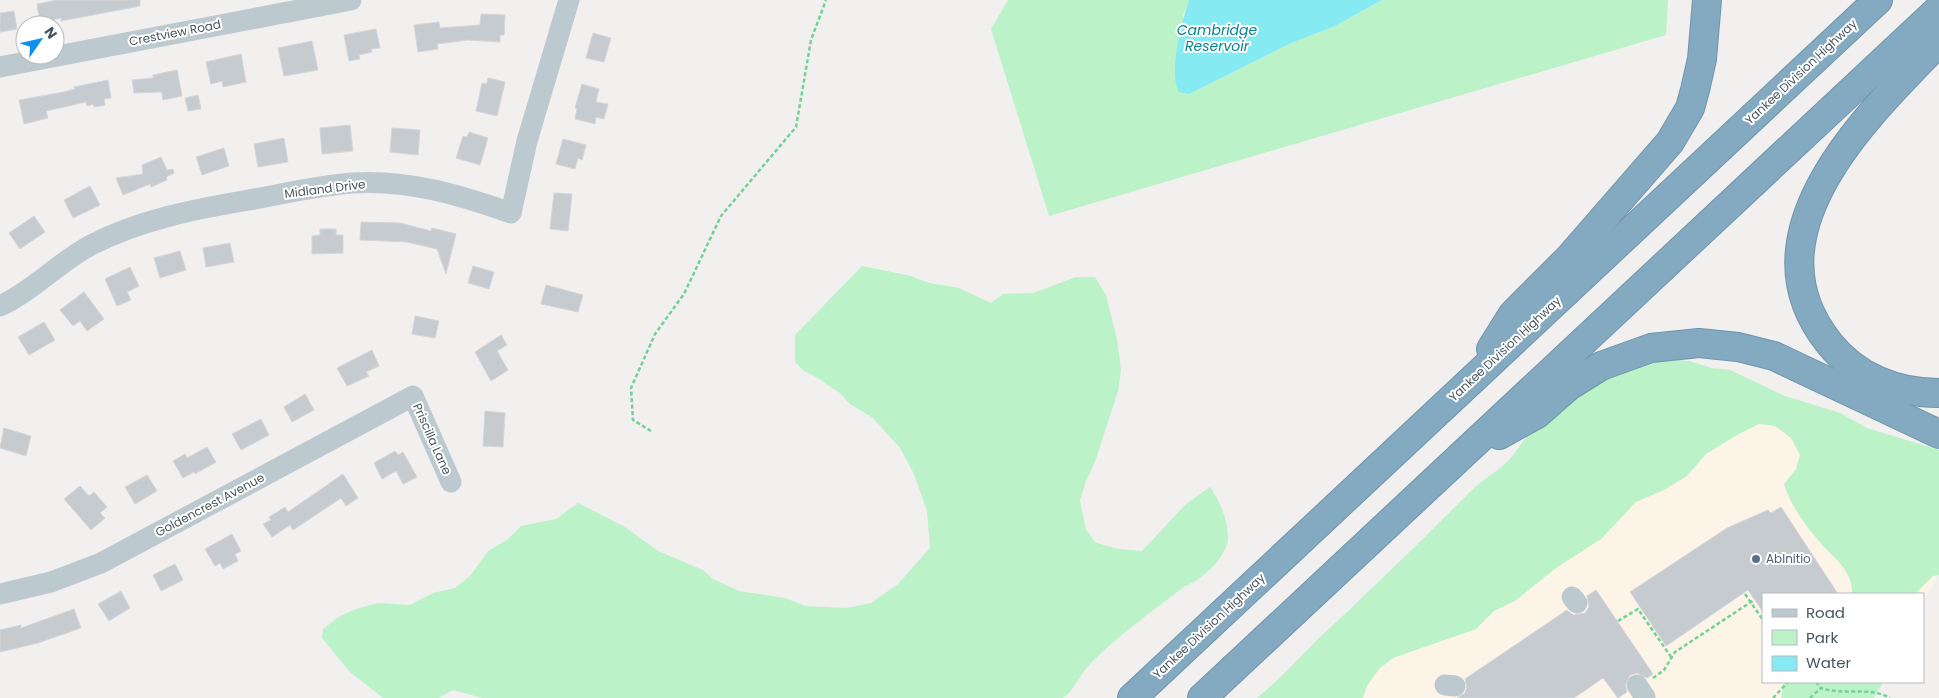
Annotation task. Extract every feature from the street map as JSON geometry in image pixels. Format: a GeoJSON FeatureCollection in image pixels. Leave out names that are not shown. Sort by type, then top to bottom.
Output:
{"type":"FeatureCollection","features":[{"type":"Feature","properties":{"kind":"highway"},"geometry":{"type":"LineString","coordinates":[[1472,379],[1513,314],[1576,251],[1649,169],[1674,136],[1690,108],[1699,77],[1707,0]]}},
{"type":"Feature","properties":{"kind":"highway","name":"Yankee Division Highway"},"geometry":{"type":"LineString","coordinates":[[1132,698],[1878,0]]}},
{"type":"Feature","properties":{"kind":"highway"},"geometry":{"type":"LineString","coordinates":[[1202,698],[1939,9]]}},
{"type":"Feature","properties":{"kind":"highway"},"geometry":{"type":"LineString","coordinates":[[1939,42],[1862,125],[1829,168],[1816,193],[1807,218],[1801,249],[1800,269],[1806,298],[1814,318],[1824,336],[1844,359],[1870,377],[1889,386],[1909,391],[1939,393]]}},
{"type":"Feature","properties":{"kind":"highway"},"geometry":{"type":"LineString","coordinates":[[1462,455],[1537,414],[1569,386],[1601,366],[1645,350],[1692,343],[1724,345],[1774,356],[1939,434]]}},
{"type":"Feature","properties":{"kind":"street","name":"Crestview Road"},"geometry":{"type":"LineString","coordinates":[[0,67],[351,0]]}},
{"type":"Feature","properties":{"kind":"street","name":"Midland Drive"},"geometry":{"type":"LineString","coordinates":[[0,306],[19,296],[64,262],[91,245],[154,220],[187,211],[353,183],[410,186],[436,190],[463,196],[511,213],[527,141],[568,0]]}},
{"type":"Feature","properties":{"kind":"street","name":"Priscilla Lane"},"geometry":{"type":"LineString","coordinates":[[412,396],[451,482]]}},
{"type":"Feature","properties":{"kind":"street","name":"Goldencrest Avenue"},"geometry":{"type":"LineString","coordinates":[[0,594],[51,582],[101,563],[412,396]]}},
{"type":"Feature","properties":{"kind":"path"},"geometry":{"type":"LineString","coordinates":[[650,431],[633,420],[632,388],[654,334],[684,294],[721,216],[796,127],[811,40],[826,0]]}},
{"type":"Feature","properties":{"kind":"path"},"geometry":{"type":"LineString","coordinates":[[1744,594],[1752,601],[1762,618]]}},
{"type":"Feature","properties":{"kind":"path"},"geometry":{"type":"LineString","coordinates":[[1640,690],[1664,670],[1671,657],[1752,601]]}},
{"type":"Feature","properties":{"kind":"path"},"geometry":{"type":"LineString","coordinates":[[1618,622],[1638,609],[1671,657]]}},
{"type":"Feature","properties":{"kind":"path"},"geometry":{"type":"LineString","coordinates":[[1773,698],[1787,683]]}},
{"type":"Feature","properties":{"kind":"path"},"geometry":{"type":"LineString","coordinates":[[1817,683],[1821,688],[1838,692],[1873,692],[1890,698]]}},
{"type":"Feature","properties":{"kind":"path"},"geometry":{"type":"LineString","coordinates":[[1810,698],[1821,688]]}},
{"type":"Feature","properties":{"kind":"shaded area"},"geometry":{"type":"Polygon","coordinates":[[[1734,400],[1939,497],[1939,574],[1924,600],[1924,593],[1762,593],[1762,683],[1877,683],[1869,698],[1315,698],[1734,400]]]}},
{"type":"Feature","properties":{"kind":"green space"},"geometry":{"type":"Polygon","coordinates":[[[1008,0],[1189,0],[1183,16],[1189,94],[1291,43],[1335,26],[1382,0],[1668,0],[1666,35],[1049,216],[991,29],[1008,0]]]}},
{"type":"Feature","properties":{"kind":"green space"},"geometry":{"type":"Polygon","coordinates":[[[862,266],[911,276],[929,283],[959,288],[991,303],[1003,294],[1033,293],[1076,277],[1095,277],[1106,295],[1117,339],[1121,370],[1118,391],[1095,462],[1080,500],[1086,530],[1096,543],[1119,549],[1142,551],[1186,504],[1210,487],[1217,498],[1227,524],[1228,538],[1227,545],[1219,560],[1206,573],[1185,586],[1112,644],[1089,665],[1063,698],[482,698],[453,690],[439,698],[383,698],[350,672],[322,638],[323,629],[337,618],[353,610],[377,603],[410,605],[433,593],[455,588],[470,576],[488,551],[508,539],[521,526],[556,519],[578,503],[625,527],[658,551],[703,570],[713,579],[739,591],[785,598],[805,606],[847,608],[871,603],[898,584],[930,548],[927,511],[914,474],[900,448],[873,418],[850,404],[840,393],[804,371],[795,362],[795,335],[862,266]]]}},
{"type":"Feature","properties":{"kind":"green space"},"geometry":{"type":"Polygon","coordinates":[[[1666,359],[1689,361],[1712,368],[1730,370],[1785,396],[1840,413],[1867,428],[1939,450],[1939,575],[1933,576],[1916,593],[1852,593],[1852,585],[1846,571],[1798,514],[1784,484],[1796,469],[1800,455],[1791,438],[1775,426],[1759,424],[1706,454],[1687,476],[1666,489],[1636,502],[1601,539],[1556,568],[1515,601],[1494,611],[1476,629],[1393,658],[1379,669],[1367,686],[1363,698],[1257,698],[1472,490],[1508,461],[1529,434],[1558,407],[1591,385],[1609,376],[1646,363],[1666,359]]]}},
{"type":"Feature","properties":{"kind":"green space"},"geometry":{"type":"Polygon","coordinates":[[[1784,683],[1882,683],[1874,698],[1781,698],[1784,683]]]}},
{"type":"Feature","properties":{"kind":"water","name":"Cambridge Reservoir"},"geometry":{"type":"Polygon","coordinates":[[[1189,0],[1382,0],[1335,26],[1291,43],[1189,94],[1179,92],[1176,83],[1175,60],[1189,0]]]}},
{"type":"Feature","properties":{"kind":"building"},"geometry":{"type":"Polygon","coordinates":[[[57,0],[140,0],[140,6],[65,20],[65,15],[39,15],[37,4],[57,0]]]}},
{"type":"Feature","properties":{"kind":"building"},"geometry":{"type":"Polygon","coordinates":[[[14,11],[15,29],[0,32],[0,13],[14,11]]]}},
{"type":"Feature","properties":{"kind":"building"},"geometry":{"type":"Polygon","coordinates":[[[481,14],[505,15],[504,35],[500,35],[500,42],[468,40],[437,44],[438,49],[418,52],[414,25],[439,22],[440,28],[480,25],[481,14]]]}},
{"type":"Feature","properties":{"kind":"building"},"geometry":{"type":"Polygon","coordinates":[[[376,29],[380,48],[371,49],[372,52],[359,55],[360,59],[349,61],[344,35],[376,29]]]}},
{"type":"Feature","properties":{"kind":"building"},"geometry":{"type":"Polygon","coordinates":[[[593,33],[611,38],[604,62],[586,58],[593,33]]]}},
{"type":"Feature","properties":{"kind":"building"},"geometry":{"type":"Polygon","coordinates":[[[312,41],[318,70],[284,76],[278,48],[312,41]]]}},
{"type":"Feature","properties":{"kind":"building"},"geometry":{"type":"Polygon","coordinates":[[[241,54],[246,82],[223,87],[222,81],[211,84],[206,62],[241,54]]]}},
{"type":"Feature","properties":{"kind":"building"},"geometry":{"type":"Polygon","coordinates":[[[177,70],[182,96],[163,100],[162,92],[134,93],[132,80],[153,78],[153,75],[177,70]]]}},
{"type":"Feature","properties":{"kind":"building"},"geometry":{"type":"Polygon","coordinates":[[[488,78],[505,82],[497,116],[476,111],[482,83],[487,84],[488,78]]]}},
{"type":"Feature","properties":{"kind":"building"},"geometry":{"type":"Polygon","coordinates":[[[108,80],[111,98],[104,99],[105,105],[94,107],[93,104],[87,106],[86,102],[46,111],[48,118],[24,124],[19,100],[64,92],[75,89],[74,87],[108,80]]]}},
{"type":"Feature","properties":{"kind":"building"},"geometry":{"type":"Polygon","coordinates":[[[582,84],[599,89],[596,102],[608,104],[604,119],[596,117],[595,124],[575,119],[577,109],[575,108],[582,84]]]}},
{"type":"Feature","properties":{"kind":"building"},"geometry":{"type":"Polygon","coordinates":[[[198,95],[201,109],[188,111],[185,98],[198,95]]]}},
{"type":"Feature","properties":{"kind":"building"},"geometry":{"type":"Polygon","coordinates":[[[350,125],[353,151],[322,154],[320,128],[350,125]]]}},
{"type":"Feature","properties":{"kind":"building"},"geometry":{"type":"Polygon","coordinates":[[[392,128],[420,130],[418,155],[390,152],[392,128]]]}},
{"type":"Feature","properties":{"kind":"building"},"geometry":{"type":"Polygon","coordinates":[[[469,132],[488,138],[480,165],[456,158],[463,136],[467,137],[469,132]]]}},
{"type":"Feature","properties":{"kind":"building"},"geometry":{"type":"Polygon","coordinates":[[[284,138],[288,162],[258,167],[254,144],[284,138]]]}},
{"type":"Feature","properties":{"kind":"building"},"geometry":{"type":"Polygon","coordinates":[[[563,139],[586,145],[582,160],[578,158],[575,169],[556,164],[563,139]]]}},
{"type":"Feature","properties":{"kind":"building"},"geometry":{"type":"Polygon","coordinates":[[[224,148],[229,166],[202,175],[196,157],[224,148]]]}},
{"type":"Feature","properties":{"kind":"building"},"geometry":{"type":"Polygon","coordinates":[[[161,157],[167,170],[173,169],[174,173],[166,177],[167,180],[151,187],[150,184],[123,195],[116,178],[143,174],[142,165],[161,157]]]}},
{"type":"Feature","properties":{"kind":"building"},"geometry":{"type":"Polygon","coordinates":[[[90,186],[100,205],[73,218],[64,200],[90,186]]]}},
{"type":"Feature","properties":{"kind":"building"},"geometry":{"type":"Polygon","coordinates":[[[554,193],[572,194],[568,231],[550,229],[554,193]]]}},
{"type":"Feature","properties":{"kind":"building"},"geometry":{"type":"Polygon","coordinates":[[[34,216],[45,232],[20,249],[9,233],[34,216]]]}},
{"type":"Feature","properties":{"kind":"building"},"geometry":{"type":"Polygon","coordinates":[[[361,222],[400,223],[431,231],[432,228],[456,234],[446,274],[437,249],[407,242],[360,240],[361,222]]]}},
{"type":"Feature","properties":{"kind":"building"},"geometry":{"type":"Polygon","coordinates":[[[320,229],[336,229],[336,235],[343,235],[343,253],[312,254],[312,236],[320,235],[320,229]]]}},
{"type":"Feature","properties":{"kind":"building"},"geometry":{"type":"Polygon","coordinates":[[[230,243],[234,262],[206,267],[203,248],[230,243]]]}},
{"type":"Feature","properties":{"kind":"building"},"geometry":{"type":"Polygon","coordinates":[[[180,251],[186,270],[160,278],[154,258],[180,251]]]}},
{"type":"Feature","properties":{"kind":"building"},"geometry":{"type":"Polygon","coordinates":[[[473,266],[494,272],[489,289],[468,283],[473,266]]]}},
{"type":"Feature","properties":{"kind":"building"},"geometry":{"type":"Polygon","coordinates":[[[130,267],[139,286],[127,292],[131,300],[117,306],[105,279],[130,267]]]}},
{"type":"Feature","properties":{"kind":"building"},"geometry":{"type":"Polygon","coordinates":[[[546,285],[583,295],[578,312],[541,304],[546,285]]]}},
{"type":"Feature","properties":{"kind":"building"},"geometry":{"type":"Polygon","coordinates":[[[84,292],[104,319],[87,331],[80,321],[73,326],[60,310],[84,292]]]}},
{"type":"Feature","properties":{"kind":"building"},"geometry":{"type":"Polygon","coordinates":[[[415,316],[439,321],[435,338],[412,334],[415,316]]]}},
{"type":"Feature","properties":{"kind":"building"},"geometry":{"type":"Polygon","coordinates":[[[44,322],[55,340],[29,355],[18,337],[44,322]]]}},
{"type":"Feature","properties":{"kind":"building"},"geometry":{"type":"Polygon","coordinates":[[[501,335],[507,345],[497,351],[508,370],[491,381],[475,352],[501,335]]]}},
{"type":"Feature","properties":{"kind":"building"},"geometry":{"type":"Polygon","coordinates":[[[372,350],[379,366],[366,372],[369,376],[347,386],[337,368],[372,350]]]}},
{"type":"Feature","properties":{"kind":"building"},"geometry":{"type":"Polygon","coordinates":[[[305,394],[314,410],[292,422],[284,407],[305,394]]]}},
{"type":"Feature","properties":{"kind":"building"},"geometry":{"type":"Polygon","coordinates":[[[485,411],[505,413],[503,447],[483,446],[485,411]]]}},
{"type":"Feature","properties":{"kind":"building"},"geometry":{"type":"Polygon","coordinates":[[[261,419],[269,435],[241,450],[232,434],[261,419]]]}},
{"type":"Feature","properties":{"kind":"building"},"geometry":{"type":"Polygon","coordinates":[[[4,428],[31,436],[26,456],[0,448],[4,428]]]}},
{"type":"Feature","properties":{"kind":"building"},"geometry":{"type":"Polygon","coordinates":[[[207,447],[216,462],[195,474],[194,472],[183,478],[173,461],[185,454],[187,458],[207,447]]]}},
{"type":"Feature","properties":{"kind":"building"},"geometry":{"type":"Polygon","coordinates":[[[395,451],[398,455],[403,452],[417,477],[403,484],[396,471],[382,479],[374,463],[395,451]]]}},
{"type":"Feature","properties":{"kind":"building"},"geometry":{"type":"Polygon","coordinates":[[[343,474],[358,498],[346,506],[341,498],[293,530],[290,525],[272,537],[263,524],[271,520],[269,517],[285,507],[288,512],[343,474]]]}},
{"type":"Feature","properties":{"kind":"building"},"geometry":{"type":"Polygon","coordinates":[[[147,475],[157,491],[135,504],[125,487],[147,475]]]}},
{"type":"Feature","properties":{"kind":"building"},"geometry":{"type":"Polygon","coordinates":[[[80,486],[89,496],[94,492],[107,507],[100,513],[105,518],[91,530],[64,499],[80,486]]]}},
{"type":"Feature","properties":{"kind":"building"},"geometry":{"type":"Polygon","coordinates":[[[1781,507],[1837,593],[1762,593],[1762,611],[1748,590],[1666,646],[1630,592],[1727,528],[1768,510],[1771,513],[1781,507]]]}},
{"type":"Feature","properties":{"kind":"building"},"geometry":{"type":"Polygon","coordinates":[[[232,534],[241,551],[235,554],[238,561],[223,569],[220,563],[215,566],[205,549],[232,534]]]}},
{"type":"Feature","properties":{"kind":"building"},"geometry":{"type":"Polygon","coordinates":[[[175,564],[183,580],[161,591],[153,575],[175,564]]]}},
{"type":"Feature","properties":{"kind":"building"},"geometry":{"type":"Polygon","coordinates":[[[1596,590],[1653,674],[1647,678],[1637,673],[1630,675],[1625,685],[1627,692],[1618,698],[1603,678],[1574,698],[1457,698],[1465,693],[1467,687],[1465,679],[1567,610],[1573,615],[1585,613],[1589,607],[1587,596],[1596,590]]]}},
{"type":"Feature","properties":{"kind":"building"},"geometry":{"type":"Polygon","coordinates":[[[121,591],[130,608],[109,621],[98,604],[121,591]]]}},
{"type":"Feature","properties":{"kind":"building"},"geometry":{"type":"Polygon","coordinates":[[[74,609],[81,628],[38,643],[0,652],[0,630],[21,625],[21,628],[74,609]]]}},
{"type":"Feature","properties":{"kind":"place","name":"AbInitio"},"geometry":{"type":"Point","coordinates":[1756,559]}}]}
